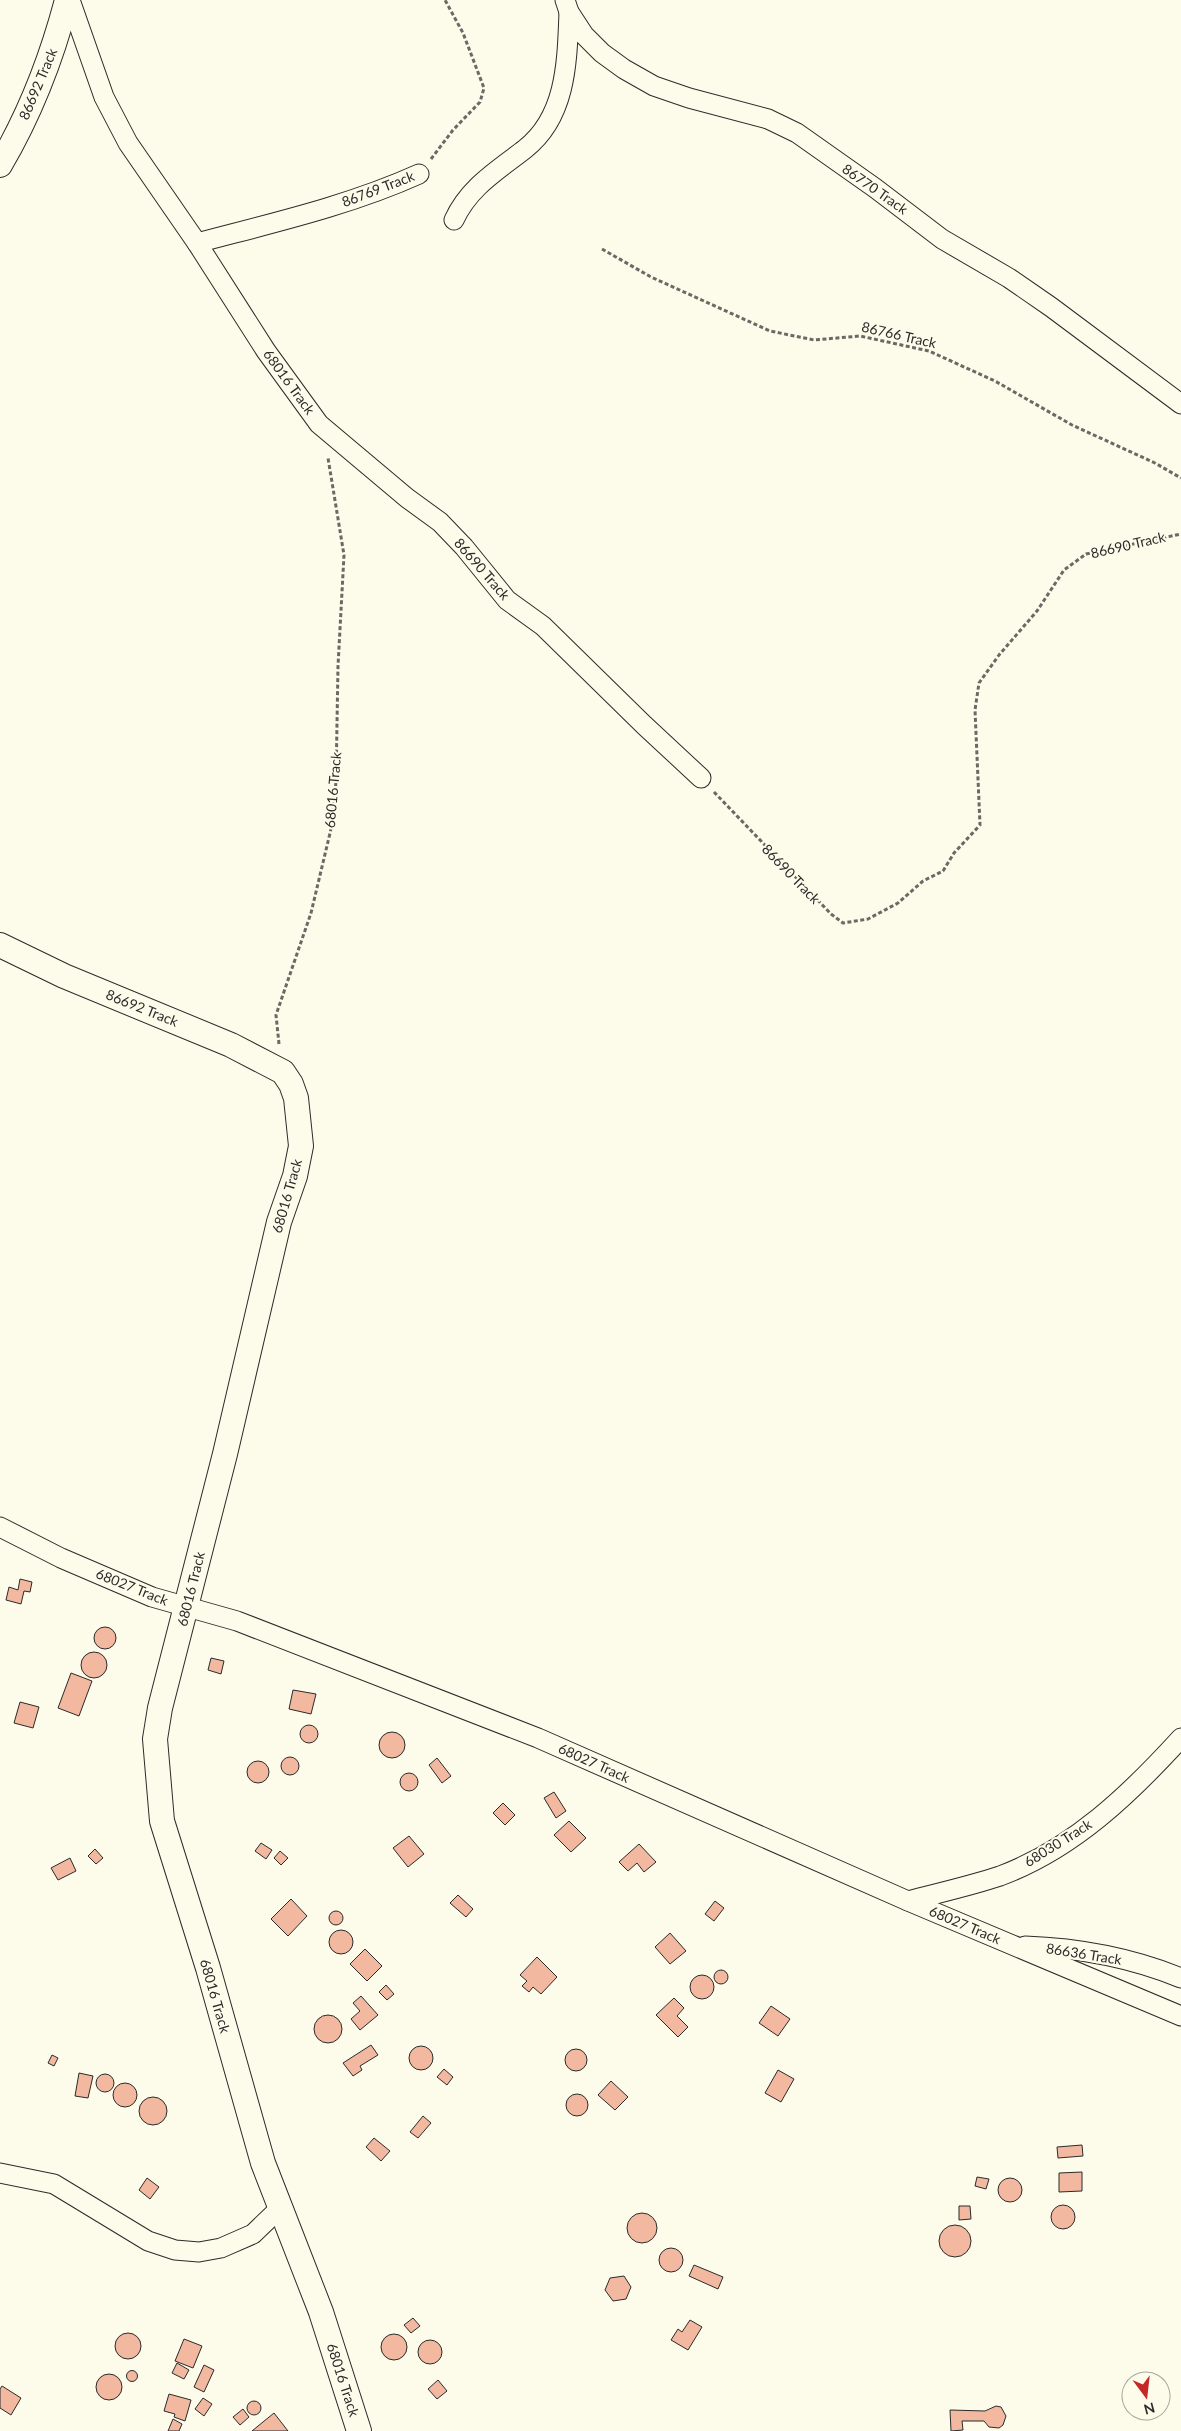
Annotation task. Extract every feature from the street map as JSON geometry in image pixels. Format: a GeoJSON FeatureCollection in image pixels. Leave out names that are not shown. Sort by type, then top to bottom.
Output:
{"type":"FeatureCollection","features":[{"type":"Feature","properties":{"kind":"street","name":"86692 Track"},"geometry":{"type":"LineString","coordinates":[[0,165],[28,109],[57,39],[68,0]]}},
{"type":"Feature","properties":{"kind":"street","name":"68016 Track"},"geometry":{"type":"LineString","coordinates":[[68,0],[104,97],[116,121],[145,169],[197,244],[266,351],[319,424]]}},
{"type":"Feature","properties":{"kind":"street"},"geometry":{"type":"LineString","coordinates":[[454,220],[460,206],[493,171],[527,148],[545,129],[555,109],[563,85],[568,56],[567,6]]}},
{"type":"Feature","properties":{"kind":"street","name":"86770 Track"},"geometry":{"type":"LineString","coordinates":[[567,6],[584,34],[602,54],[624,69],[654,86],[768,120],[797,133],[883,193],[942,239],[1009,278],[1051,306],[1181,404]]}},
{"type":"Feature","properties":{"kind":"street","name":"86769 Track"},"geometry":{"type":"LineString","coordinates":[[197,244],[352,201],[384,190],[419,174]]}},
{"type":"Feature","properties":{"kind":"street","name":"86690 Track"},"geometry":{"type":"LineString","coordinates":[[319,424],[400,492],[440,522],[477,562],[507,600],[543,626],[644,725],[702,778]]}},
{"type":"Feature","properties":{"kind":"street","name":"86692 Track"},"geometry":{"type":"LineString","coordinates":[[0,945],[64,976],[231,1045],[283,1072]]}},
{"type":"Feature","properties":{"kind":"street","name":"68016 Track"},"geometry":{"type":"LineString","coordinates":[[283,1072],[291,1084],[296,1098],[301,1146],[295,1176],[275,1239],[187,1608],[160,1708],[155,1739],[161,1814],[208,1968],[262,2163],[321,2312],[359,2431]]}},
{"type":"Feature","properties":{"kind":"street","name":"68027 Track"},"geometry":{"type":"LineString","coordinates":[[0,1527],[61,1558],[152,1597],[236,1621],[538,1738],[908,1901],[1181,2016]]}},
{"type":"Feature","properties":{"kind":"street","name":"68030 Track"},"geometry":{"type":"LineString","coordinates":[[908,1901],[1000,1876],[1036,1860],[1115,1806],[1181,1738]]}},
{"type":"Feature","properties":{"kind":"street","name":"86636 Track"},"geometry":{"type":"LineString","coordinates":[[1014,1946],[1061,1947],[1110,1954],[1181,1978]]}},
{"type":"Feature","properties":{"kind":"street"},"geometry":{"type":"LineString","coordinates":[[0,2173],[54,2184],[148,2242],[175,2250],[199,2252],[221,2248],[252,2234],[280,2208]]}},
{"type":"Feature","properties":{"kind":"path","name":"86769 Track"},"geometry":{"type":"LineString","coordinates":[[419,174],[453,130],[480,102],[484,88],[463,33],[445,0]]}},
{"type":"Feature","properties":{"kind":"path","name":"86766 Track"},"geometry":{"type":"LineString","coordinates":[[602,249],[651,276],[770,331],[814,340],[860,336],[929,351],[995,381],[1072,426],[1181,478]]}},
{"type":"Feature","properties":{"kind":"path","name":"68016 Track"},"geometry":{"type":"LineString","coordinates":[[283,1072],[276,1015],[311,912],[330,829],[336,782],[338,666],[344,555],[332,469],[319,424]]}},
{"type":"Feature","properties":{"kind":"path","name":"86690 Track"},"geometry":{"type":"LineString","coordinates":[[702,778],[830,914],[844,923],[868,919],[898,903],[923,882],[943,871],[954,853],[980,825],[975,710],[979,683],[999,654],[1037,611],[1064,570],[1086,554],[1181,534]]}},
{"type":"Feature","properties":{"kind":"building"},"geometry":{"type":"Polygon","coordinates":[[[20,1579],[32,1582],[30,1592],[24,1591],[21,1604],[6,1600],[9,1587],[18,1590],[20,1579]]]}},
{"type":"Feature","properties":{"kind":"building"},"geometry":{"type":"Polygon","coordinates":[[[105,1627],[113,1630],[116,1638],[113,1646],[105,1649],[97,1646],[94,1638],[97,1630],[105,1627]]]}},
{"type":"Feature","properties":{"kind":"building"},"geometry":{"type":"Polygon","coordinates":[[[94,1652],[103,1656],[107,1665],[103,1674],[94,1678],[85,1674],[81,1665],[85,1656],[94,1652]]]}},
{"type":"Feature","properties":{"kind":"building"},"geometry":{"type":"Polygon","coordinates":[[[211,1658],[224,1661],[221,1674],[208,1670],[211,1658]]]}},
{"type":"Feature","properties":{"kind":"building"},"geometry":{"type":"Polygon","coordinates":[[[71,1673],[92,1681],[79,1716],[58,1708],[71,1673]]]}},
{"type":"Feature","properties":{"kind":"building"},"geometry":{"type":"Polygon","coordinates":[[[293,1690],[316,1694],[311,1714],[289,1709],[293,1690]]]}},
{"type":"Feature","properties":{"kind":"building"},"geometry":{"type":"Polygon","coordinates":[[[20,1702],[39,1707],[33,1728],[14,1723],[20,1702]]]}},
{"type":"Feature","properties":{"kind":"building"},"geometry":{"type":"Polygon","coordinates":[[[305,1725],[313,1725],[318,1730],[316,1741],[305,1743],[300,1738],[300,1730],[305,1725]]]}},
{"type":"Feature","properties":{"kind":"building"},"geometry":{"type":"Polygon","coordinates":[[[392,1732],[401,1736],[405,1745],[401,1754],[392,1758],[383,1754],[379,1745],[383,1736],[392,1732]]]}},
{"type":"Feature","properties":{"kind":"building"},"geometry":{"type":"Polygon","coordinates":[[[286,1757],[294,1757],[299,1762],[297,1773],[286,1775],[281,1770],[281,1762],[286,1757]]]}},
{"type":"Feature","properties":{"kind":"building"},"geometry":{"type":"Polygon","coordinates":[[[437,1758],[451,1776],[442,1783],[429,1765],[437,1758]]]}},
{"type":"Feature","properties":{"kind":"building"},"geometry":{"type":"Polygon","coordinates":[[[258,1761],[266,1764],[269,1772],[266,1780],[258,1783],[250,1780],[247,1772],[250,1764],[258,1761]]]}},
{"type":"Feature","properties":{"kind":"building"},"geometry":{"type":"Polygon","coordinates":[[[405,1773],[413,1773],[418,1778],[416,1789],[405,1791],[400,1786],[400,1778],[405,1773]]]}},
{"type":"Feature","properties":{"kind":"building"},"geometry":{"type":"Polygon","coordinates":[[[554,1792],[566,1811],[556,1818],[544,1798],[554,1792]]]}},
{"type":"Feature","properties":{"kind":"building"},"geometry":{"type":"Polygon","coordinates":[[[503,1803],[515,1815],[505,1825],[493,1813],[503,1803]]]}},
{"type":"Feature","properties":{"kind":"building"},"geometry":{"type":"Polygon","coordinates":[[[569,1821],[586,1838],[571,1852],[554,1835],[569,1821]]]}},
{"type":"Feature","properties":{"kind":"building"},"geometry":{"type":"Polygon","coordinates":[[[409,1836],[424,1854],[408,1867],[393,1848],[409,1836]]]}},
{"type":"Feature","properties":{"kind":"building"},"geometry":{"type":"Polygon","coordinates":[[[261,1843],[272,1850],[266,1859],[255,1851],[261,1843]]]}},
{"type":"Feature","properties":{"kind":"building"},"geometry":{"type":"Polygon","coordinates":[[[639,1844],[656,1862],[644,1872],[637,1863],[628,1871],[619,1862],[639,1844]]]}},
{"type":"Feature","properties":{"kind":"building"},"geometry":{"type":"Polygon","coordinates":[[[95,1849],[103,1858],[96,1864],[88,1856],[95,1849]]]}},
{"type":"Feature","properties":{"kind":"building"},"geometry":{"type":"Polygon","coordinates":[[[280,1851],[288,1858],[281,1865],[274,1858],[280,1851]]]}},
{"type":"Feature","properties":{"kind":"building"},"geometry":{"type":"Polygon","coordinates":[[[70,1858],[76,1871],[58,1880],[51,1868],[70,1858]]]}},
{"type":"Feature","properties":{"kind":"building"},"geometry":{"type":"Polygon","coordinates":[[[458,1895],[473,1909],[466,1917],[450,1903],[458,1895]]]}},
{"type":"Feature","properties":{"kind":"building"},"geometry":{"type":"Polygon","coordinates":[[[291,1899],[307,1916],[288,1936],[271,1919],[291,1899]]]}},
{"type":"Feature","properties":{"kind":"building"},"geometry":{"type":"Polygon","coordinates":[[[715,1901],[724,1908],[714,1921],[705,1914],[715,1901]]]}},
{"type":"Feature","properties":{"kind":"building"},"geometry":{"type":"Polygon","coordinates":[[[336,1911],[341,1913],[343,1918],[341,1923],[336,1925],[331,1923],[329,1918],[331,1913],[336,1911]]]}},
{"type":"Feature","properties":{"kind":"building"},"geometry":{"type":"Polygon","coordinates":[[[341,1930],[350,1933],[353,1942],[350,1951],[341,1954],[332,1951],[329,1942],[332,1933],[341,1930]]]}},
{"type":"Feature","properties":{"kind":"building"},"geometry":{"type":"Polygon","coordinates":[[[670,1933],[686,1951],[670,1964],[655,1947],[670,1933]]]}},
{"type":"Feature","properties":{"kind":"building"},"geometry":{"type":"Polygon","coordinates":[[[365,1949],[382,1966],[367,1981],[350,1964],[365,1949]]]}},
{"type":"Feature","properties":{"kind":"building"},"geometry":{"type":"Polygon","coordinates":[[[537,1957],[557,1977],[541,1994],[533,1987],[529,1992],[522,1986],[527,1981],[520,1975],[537,1957]]]}},
{"type":"Feature","properties":{"kind":"building"},"geometry":{"type":"Polygon","coordinates":[[[721,1970],[726,1972],[728,1977],[726,1982],[721,1984],[716,1982],[714,1977],[716,1972],[721,1970]]]}},
{"type":"Feature","properties":{"kind":"building"},"geometry":{"type":"Polygon","coordinates":[[[702,1975],[710,1979],[714,1987],[710,1995],[702,1999],[694,1995],[690,1987],[694,1979],[702,1975]]]}},
{"type":"Feature","properties":{"kind":"building"},"geometry":{"type":"Polygon","coordinates":[[[386,1985],[394,1994],[387,2000],[379,1992],[386,1985]]]}},
{"type":"Feature","properties":{"kind":"building"},"geometry":{"type":"Polygon","coordinates":[[[361,1996],[378,2015],[360,2030],[351,2019],[360,2011],[353,2003],[361,1996]]]}},
{"type":"Feature","properties":{"kind":"building"},"geometry":{"type":"Polygon","coordinates":[[[674,1998],[684,2008],[677,2016],[688,2027],[678,2037],[656,2015],[674,1998]]]}},
{"type":"Feature","properties":{"kind":"building"},"geometry":{"type":"Polygon","coordinates":[[[771,2006],[790,2019],[778,2036],[759,2023],[771,2006]]]}},
{"type":"Feature","properties":{"kind":"building"},"geometry":{"type":"Polygon","coordinates":[[[328,2015],[338,2019],[342,2029],[338,2039],[328,2043],[318,2039],[314,2029],[318,2019],[328,2015]]]}},
{"type":"Feature","properties":{"kind":"building"},"geometry":{"type":"Polygon","coordinates":[[[371,2045],[378,2055],[360,2066],[362,2070],[353,2076],[343,2063],[371,2045]]]}},
{"type":"Feature","properties":{"kind":"building"},"geometry":{"type":"Polygon","coordinates":[[[421,2046],[426,2047],[432,2053],[432,2063],[426,2069],[421,2070],[416,2069],[410,2063],[409,2058],[410,2053],[416,2047],[421,2046]]]}},
{"type":"Feature","properties":{"kind":"building"},"geometry":{"type":"Polygon","coordinates":[[[576,2049],[584,2052],[587,2060],[584,2068],[576,2071],[568,2068],[565,2060],[568,2052],[576,2049]]]}},
{"type":"Feature","properties":{"kind":"building"},"geometry":{"type":"Polygon","coordinates":[[[52,2055],[58,2058],[54,2066],[48,2063],[52,2055]]]}},
{"type":"Feature","properties":{"kind":"building"},"geometry":{"type":"Polygon","coordinates":[[[444,2069],[453,2077],[447,2085],[437,2077],[444,2069]]]}},
{"type":"Feature","properties":{"kind":"building"},"geometry":{"type":"Polygon","coordinates":[[[778,2070],[794,2079],[781,2102],[765,2093],[778,2070]]]}},
{"type":"Feature","properties":{"kind":"building"},"geometry":{"type":"Polygon","coordinates":[[[79,2073],[93,2076],[88,2098],[75,2096],[79,2073]]]}},
{"type":"Feature","properties":{"kind":"building"},"geometry":{"type":"Polygon","coordinates":[[[105,2074],[111,2077],[114,2083],[111,2089],[105,2092],[99,2089],[96,2083],[99,2077],[105,2074]]]}},
{"type":"Feature","properties":{"kind":"building"},"geometry":{"type":"Polygon","coordinates":[[[611,2081],[628,2097],[615,2110],[598,2095],[611,2081]]]}},
{"type":"Feature","properties":{"kind":"building"},"geometry":{"type":"Polygon","coordinates":[[[125,2083],[134,2086],[137,2095],[134,2104],[125,2107],[116,2104],[113,2095],[116,2086],[125,2083]]]}},
{"type":"Feature","properties":{"kind":"building"},"geometry":{"type":"Polygon","coordinates":[[[577,2094],[585,2097],[588,2105],[585,2113],[577,2116],[569,2113],[566,2105],[569,2097],[577,2094]]]}},
{"type":"Feature","properties":{"kind":"building"},"geometry":{"type":"Polygon","coordinates":[[[153,2097],[163,2101],[167,2111],[163,2121],[153,2125],[143,2121],[139,2111],[143,2101],[153,2097]]]}},
{"type":"Feature","properties":{"kind":"building"},"geometry":{"type":"Polygon","coordinates":[[[423,2116],[431,2123],[418,2138],[410,2132],[423,2116]]]}},
{"type":"Feature","properties":{"kind":"building"},"geometry":{"type":"Polygon","coordinates":[[[374,2138],[390,2151],[381,2161],[366,2147],[374,2138]]]}},
{"type":"Feature","properties":{"kind":"building"},"geometry":{"type":"Polygon","coordinates":[[[1082,2145],[1083,2156],[1058,2158],[1057,2147],[1082,2145]]]}},
{"type":"Feature","properties":{"kind":"building"},"geometry":{"type":"Polygon","coordinates":[[[1082,2172],[1082,2191],[1059,2192],[1059,2173],[1082,2172]]]}},
{"type":"Feature","properties":{"kind":"building"},"geometry":{"type":"Polygon","coordinates":[[[977,2177],[989,2179],[986,2189],[975,2186],[977,2177]]]}},
{"type":"Feature","properties":{"kind":"building"},"geometry":{"type":"Polygon","coordinates":[[[147,2178],[159,2187],[150,2199],[139,2190],[147,2178]]]}},
{"type":"Feature","properties":{"kind":"building"},"geometry":{"type":"Polygon","coordinates":[[[1010,2178],[1015,2179],[1021,2185],[1021,2195],[1015,2201],[1010,2202],[1005,2201],[999,2195],[998,2190],[999,2185],[1005,2179],[1010,2178]]]}},
{"type":"Feature","properties":{"kind":"building"},"geometry":{"type":"Polygon","coordinates":[[[1063,2205],[1068,2206],[1074,2212],[1074,2222],[1068,2228],[1063,2229],[1058,2228],[1052,2222],[1051,2217],[1052,2212],[1058,2206],[1063,2205]]]}},
{"type":"Feature","properties":{"kind":"building"},"geometry":{"type":"Polygon","coordinates":[[[959,2206],[970,2206],[971,2219],[959,2220],[959,2206]]]}},
{"type":"Feature","properties":{"kind":"building"},"geometry":{"type":"Polygon","coordinates":[[[642,2213],[648,2214],[656,2222],[656,2234],[648,2242],[642,2243],[636,2242],[628,2234],[627,2228],[628,2222],[636,2214],[642,2213]]]}},
{"type":"Feature","properties":{"kind":"building"},"geometry":{"type":"Polygon","coordinates":[[[955,2225],[961,2226],[966,2230],[970,2235],[970,2247],[966,2252],[961,2256],[955,2257],[949,2256],[944,2252],[940,2247],[939,2241],[940,2235],[944,2230],[949,2226],[955,2225]]]}},
{"type":"Feature","properties":{"kind":"building"},"geometry":{"type":"Polygon","coordinates":[[[671,2248],[680,2251],[683,2260],[680,2269],[671,2272],[662,2269],[659,2260],[662,2251],[671,2248]]]}},
{"type":"Feature","properties":{"kind":"building"},"geometry":{"type":"Polygon","coordinates":[[[694,2265],[723,2277],[718,2289],[689,2276],[694,2265]]]}},
{"type":"Feature","properties":{"kind":"building"},"geometry":{"type":"Polygon","coordinates":[[[624,2276],[631,2287],[626,2299],[613,2301],[605,2290],[610,2278],[624,2276]]]}},
{"type":"Feature","properties":{"kind":"building"},"geometry":{"type":"Polygon","coordinates":[[[413,2318],[420,2326],[411,2333],[404,2325],[413,2318]]]}},
{"type":"Feature","properties":{"kind":"building"},"geometry":{"type":"Polygon","coordinates":[[[690,2320],[702,2327],[688,2350],[671,2340],[678,2329],[682,2332],[690,2320]]]}},
{"type":"Feature","properties":{"kind":"building"},"geometry":{"type":"Polygon","coordinates":[[[128,2333],[137,2337],[141,2346],[137,2355],[128,2359],[119,2355],[115,2346],[119,2337],[128,2333]]]}},
{"type":"Feature","properties":{"kind":"building"},"geometry":{"type":"Polygon","coordinates":[[[394,2334],[403,2338],[407,2347],[403,2356],[394,2360],[385,2356],[381,2347],[385,2338],[394,2334]]]}},
{"type":"Feature","properties":{"kind":"building"},"geometry":{"type":"Polygon","coordinates":[[[184,2339],[202,2346],[193,2368],[175,2361],[184,2339]]]}},
{"type":"Feature","properties":{"kind":"building"},"geometry":{"type":"Polygon","coordinates":[[[430,2340],[439,2343],[442,2352],[439,2361],[430,2364],[421,2361],[418,2352],[421,2343],[430,2340]]]}},
{"type":"Feature","properties":{"kind":"building"},"geometry":{"type":"Polygon","coordinates":[[[177,2363],[189,2370],[184,2379],[172,2373],[177,2363]]]}},
{"type":"Feature","properties":{"kind":"building"},"geometry":{"type":"Polygon","coordinates":[[[204,2365],[214,2370],[204,2392],[194,2387],[204,2365]]]}},
{"type":"Feature","properties":{"kind":"building"},"geometry":{"type":"Polygon","coordinates":[[[132,2370],[138,2376],[132,2382],[126,2376],[132,2370]]]}},
{"type":"Feature","properties":{"kind":"building"},"geometry":{"type":"Polygon","coordinates":[[[109,2374],[118,2378],[122,2387],[118,2396],[109,2400],[100,2396],[96,2387],[100,2378],[109,2374]]]}},
{"type":"Feature","properties":{"kind":"building"},"geometry":{"type":"Polygon","coordinates":[[[438,2380],[447,2391],[437,2399],[428,2389],[438,2380]]]}},
{"type":"Feature","properties":{"kind":"building"},"geometry":{"type":"Polygon","coordinates":[[[2,2386],[21,2398],[11,2415],[0,2408],[0,2389],[2,2386]]]}},
{"type":"Feature","properties":{"kind":"building"},"geometry":{"type":"Polygon","coordinates":[[[169,2394],[191,2400],[185,2421],[174,2417],[175,2414],[164,2411],[169,2394]]]}},
{"type":"Feature","properties":{"kind":"building"},"geometry":{"type":"Polygon","coordinates":[[[203,2398],[212,2404],[204,2416],[195,2409],[203,2398]]]}},
{"type":"Feature","properties":{"kind":"building"},"geometry":{"type":"Polygon","coordinates":[[[254,2401],[259,2403],[261,2408],[259,2413],[254,2415],[249,2413],[247,2408],[249,2403],[254,2401]]]}},
{"type":"Feature","properties":{"kind":"building"},"geometry":{"type":"Polygon","coordinates":[[[996,2406],[1001,2407],[1006,2416],[1003,2425],[999,2428],[989,2427],[984,2421],[962,2421],[963,2430],[951,2431],[950,2410],[985,2411],[996,2406]]]}},
{"type":"Feature","properties":{"kind":"building"},"geometry":{"type":"Polygon","coordinates":[[[243,2409],[249,2417],[240,2425],[233,2417],[243,2409]]]}},
{"type":"Feature","properties":{"kind":"building"},"geometry":{"type":"Polygon","coordinates":[[[274,2413],[288,2431],[252,2431],[274,2413]]]}},
{"type":"Feature","properties":{"kind":"building"},"geometry":{"type":"Polygon","coordinates":[[[173,2419],[182,2424],[179,2431],[168,2431],[173,2419]]]}}]}
